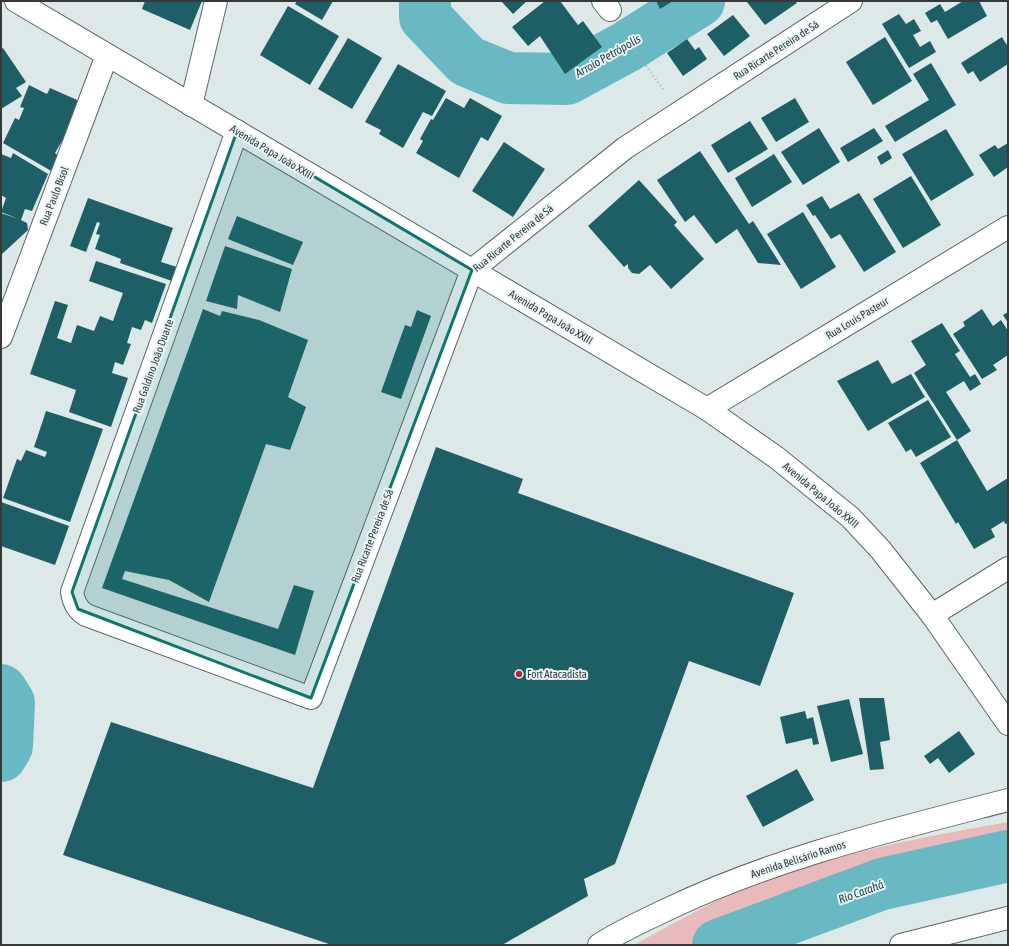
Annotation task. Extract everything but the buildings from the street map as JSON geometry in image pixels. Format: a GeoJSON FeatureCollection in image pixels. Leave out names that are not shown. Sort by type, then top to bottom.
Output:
{"type":"FeatureCollection","features":[{"type":"Feature","properties":{"kind":"street","name":"Avenida Papa João XXIII"},"geometry":{"type":"LineString","coordinates":[[16,1],[707,409],[777,458],[850,517],[880,548],[932,616],[1008,724]]}},
{"type":"Feature","properties":{"kind":"street"},"geometry":{"type":"LineString","coordinates":[[191,105],[216,1]]}},
{"type":"Feature","properties":{"kind":"street","name":"Rua Ricarte Pereira de Sá"},"geometry":{"type":"LineString","coordinates":[[312,698],[472,270],[625,148],[851,1]]}},
{"type":"Feature","properties":{"kind":"street","name":"Rua Paulo Bisol"},"geometry":{"type":"LineString","coordinates":[[1,337],[107,55]]}},
{"type":"Feature","properties":{"kind":"street","name":"Rua Galdino João Duarte"},"geometry":{"type":"LineString","coordinates":[[237,131],[76,580],[72,592],[73,601],[78,609],[86,615],[312,698]]}},
{"type":"Feature","properties":{"kind":"street","name":"Rua Louis Pasteur"},"geometry":{"type":"LineString","coordinates":[[707,409],[1008,227]]}},
{"type":"Feature","properties":{"kind":"street"},"geometry":{"type":"LineString","coordinates":[[932,616],[1008,568]]}},
{"type":"Feature","properties":{"kind":"street","name":"Avenida Belisário Ramos"},"geometry":{"type":"LineString","coordinates":[[599,945],[616,934],[707,890],[804,856],[874,834],[1008,800]]}},
{"type":"Feature","properties":{"kind":"street"},"geometry":{"type":"LineString","coordinates":[[901,945],[1008,918]]}},
{"type":"Feature","properties":{"kind":"path"},"geometry":{"type":"LineString","coordinates":[[621,30],[646,68]]}},
{"type":"Feature","properties":{"kind":"highlighted area"},"geometry":{"type":"Polygon","coordinates":[[[237,131],[472,270],[311,698],[78,609],[72,592],[237,131]]]}},
{"type":"Feature","properties":{"kind":"shaded area"},"geometry":{"type":"Polygon","coordinates":[[[1008,822],[1008,881],[955,891],[896,906],[839,925],[789,945],[634,945],[712,903],[772,878],[805,867],[906,841],[1008,822]]]}},
{"type":"Feature","properties":{"kind":"waterway","name":"Arroio Petrópolis"},"geometry":{"type":"LineString","coordinates":[[425,1],[425,17],[467,61],[508,78],[567,79],[626,47],[699,1]]}},
{"type":"Feature","properties":{"kind":"waterway"},"geometry":{"type":"LineString","coordinates":[[1,690],[9,703],[7,746],[1,756]]}},
{"type":"Feature","properties":{"kind":"waterway","name":"Rio Carahá"},"geometry":{"type":"LineString","coordinates":[[718,945],[882,884],[1008,856]]}},
{"type":"Feature","properties":{"kind":"place","name":"Fort Atacadista"},"geometry":{"type":"Point","coordinates":[519,674]}}]}
